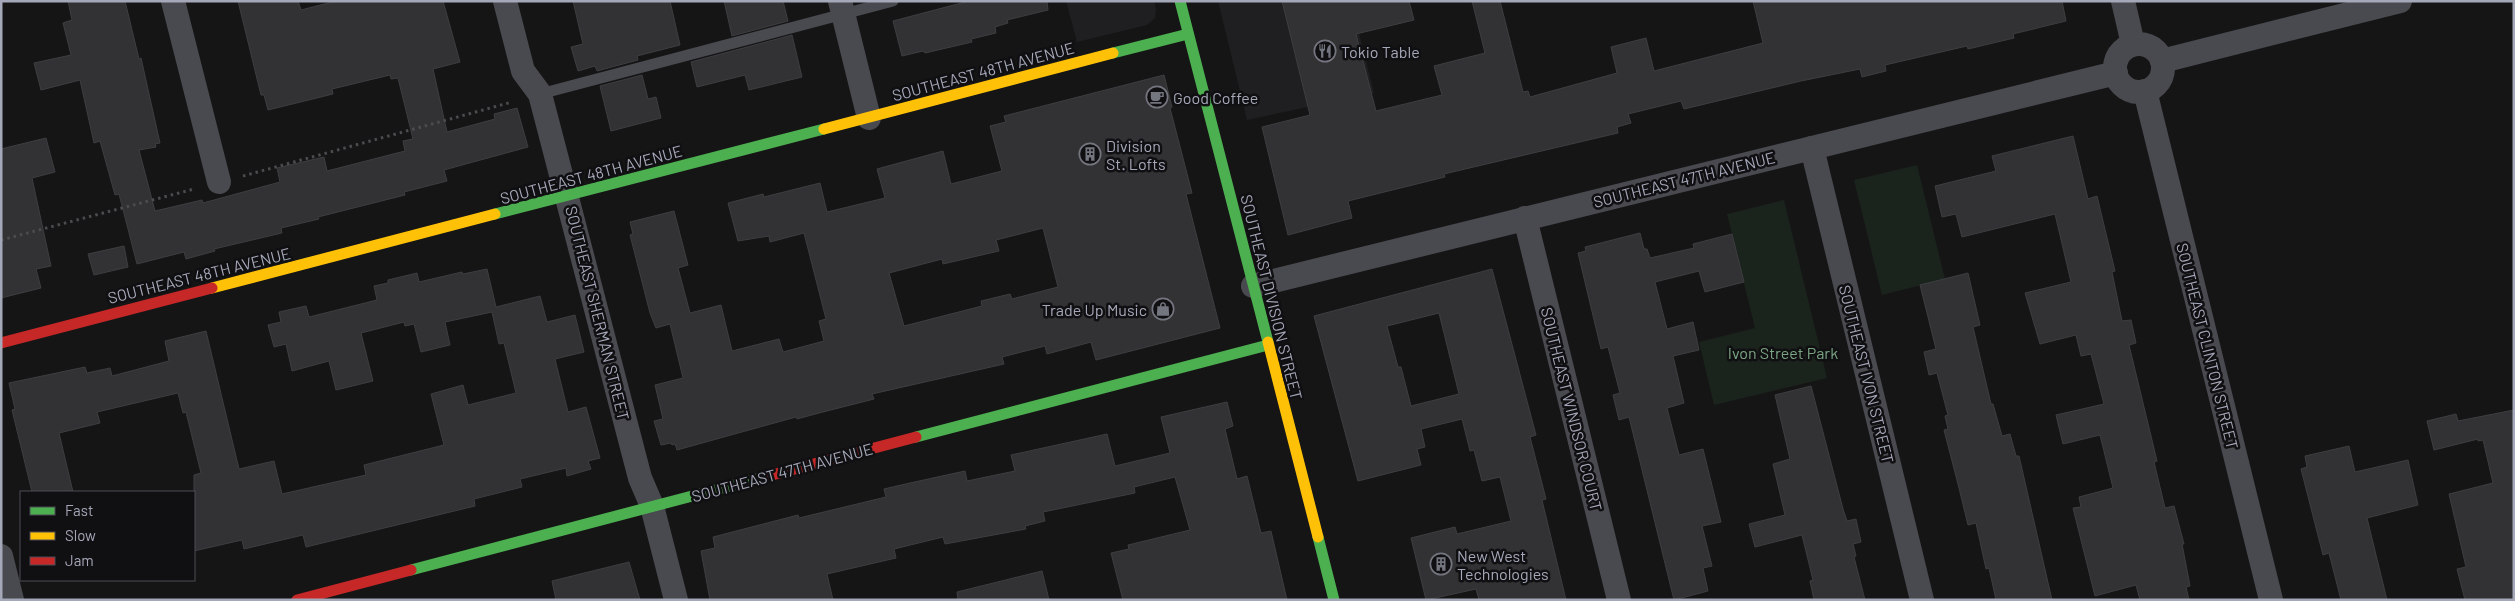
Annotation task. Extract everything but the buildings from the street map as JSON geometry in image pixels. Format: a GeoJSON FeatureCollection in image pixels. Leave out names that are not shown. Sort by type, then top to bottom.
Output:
{"type":"FeatureCollection","features":[{"type":"Feature","properties":{"kind":"street"},"geometry":{"type":"LineString","coordinates":[[173,1],[219,182]]}},
{"type":"Feature","properties":{"kind":"street","name":"SOUTHEAST SHERMAN STREET"},"geometry":{"type":"LineString","coordinates":[[505,1],[523,71],[540,94],[640,478],[652,506],[676,600]]}},
{"type":"Feature","properties":{"kind":"street","name":"SOUTHEAST DIVISION STREET"},"geometry":{"type":"LineString","coordinates":[[1180,1],[1334,600]]}},
{"type":"Feature","properties":{"kind":"street"},"geometry":{"type":"LineString","coordinates":[[2123,1],[2134,44]]}},
{"type":"Feature","properties":{"kind":"street"},"geometry":{"type":"LineString","coordinates":[[2162,61],[2400,1]]}},
{"type":"Feature","properties":{"kind":"street"},"geometry":{"type":"LineString","coordinates":[[842,7],[869,118]]}},
{"type":"Feature","properties":{"kind":"street","name":"SOUTHEAST 48TH AVENUE"},"geometry":{"type":"LineString","coordinates":[[1,343],[568,197],[1188,34]]}},
{"type":"Feature","properties":{"kind":"street"},"geometry":{"type":"LineString","coordinates":[[2134,44],[2152,47],[2162,61],[2161,79],[2153,88],[2145,91],[2127,89],[2120,83],[2116,73],[2115,63],[2119,54],[2134,44]]}},
{"type":"Feature","properties":{"kind":"street","name":"SOUTHEAST 47TH AVENUE"},"geometry":{"type":"LineString","coordinates":[[1253,286],[2116,73]]}},
{"type":"Feature","properties":{"kind":"street","name":"SOUTHEAST CLINTON STREET"},"geometry":{"type":"LineString","coordinates":[[2145,91],[2271,600]]}},
{"type":"Feature","properties":{"kind":"street","name":"SOUTHEAST IVON STREET"},"geometry":{"type":"LineString","coordinates":[[1812,148],[1922,600]]}},
{"type":"Feature","properties":{"kind":"street","name":"SOUTHEAST WINDSOR COURT"},"geometry":{"type":"LineString","coordinates":[[1525,218],[1619,600]]}},
{"type":"Feature","properties":{"kind":"street","name":"SOUTHEAST 47TH AVENUE"},"geometry":{"type":"LineString","coordinates":[[297,600],[1268,345]]}},
{"type":"Feature","properties":{"kind":"street"},"geometry":{"type":"LineString","coordinates":[[1,556],[12,600]]}},
{"type":"Feature","properties":{"kind":"lane"},"geometry":{"type":"LineString","coordinates":[[540,94],[842,7],[893,1]]}},
{"type":"Feature","properties":{"kind":"path"},"geometry":{"type":"LineString","coordinates":[[1,240],[540,94]]}},
{"type":"Feature","properties":{"kind":"shaded area"},"geometry":{"type":"Polygon","coordinates":[[[1066,1],[1154,1],[1156,9],[1155,18],[1147,25],[1077,42],[1066,1]]]}},
{"type":"Feature","properties":{"kind":"shaded area"},"geometry":{"type":"Polygon","coordinates":[[[1218,1],[1351,1],[1374,93],[1247,120],[1218,1]]]}},
{"type":"Feature","properties":{"kind":"green space"},"geometry":{"type":"Polygon","coordinates":[[[1917,165],[1945,279],[1882,295],[1854,180],[1917,165]]]}},
{"type":"Feature","properties":{"kind":"green space","name":"Ivon Street Park"},"geometry":{"type":"Polygon","coordinates":[[[1784,200],[1827,378],[1714,405],[1699,342],[1755,328],[1727,214],[1784,200]]]}},
{"type":"Feature","properties":{"kind":"traffic: fast"},"geometry":{"type":"LineString","coordinates":[[1180,1],[1268,342]]}},
{"type":"Feature","properties":{"kind":"traffic: fast"},"geometry":{"type":"LineString","coordinates":[[1113,53],[1188,34]]}},
{"type":"Feature","properties":{"kind":"traffic: fast"},"geometry":{"type":"LineString","coordinates":[[495,214],[824,129]]}},
{"type":"Feature","properties":{"kind":"traffic: fast"},"geometry":{"type":"LineString","coordinates":[[916,437],[1268,345]]}},
{"type":"Feature","properties":{"kind":"traffic: fast"},"geometry":{"type":"LineString","coordinates":[[411,570],[772,475]]}},
{"type":"Feature","properties":{"kind":"traffic: fast"},"geometry":{"type":"LineString","coordinates":[[1318,537],[1334,600]]}},
{"type":"Feature","properties":{"kind":"traffic: slow"},"geometry":{"type":"LineString","coordinates":[[824,129],[1113,53]]}},
{"type":"Feature","properties":{"kind":"traffic: slow"},"geometry":{"type":"LineString","coordinates":[[212,288],[495,214]]}},
{"type":"Feature","properties":{"kind":"traffic: slow"},"geometry":{"type":"LineString","coordinates":[[1268,342],[1318,537]]}},
{"type":"Feature","properties":{"kind":"traffic: jam"},"geometry":{"type":"LineString","coordinates":[[1,343],[212,288]]}},
{"type":"Feature","properties":{"kind":"traffic: jam"},"geometry":{"type":"LineString","coordinates":[[772,475],[916,437]]}},
{"type":"Feature","properties":{"kind":"traffic: jam"},"geometry":{"type":"LineString","coordinates":[[297,600],[411,570]]}},
{"type":"Feature","properties":{"kind":"place","name":"Tokio Table"},"geometry":{"type":"Point","coordinates":[1325,51]}},
{"type":"Feature","properties":{"kind":"place","name":"Good Coffee"},"geometry":{"type":"Point","coordinates":[1157,97]}},
{"type":"Feature","properties":{"kind":"place","name":"Division St. Lofts"},"geometry":{"type":"Point","coordinates":[1090,154]}},
{"type":"Feature","properties":{"kind":"place","name":"Trade Up Music"},"geometry":{"type":"Point","coordinates":[1163,309]}},
{"type":"Feature","properties":{"kind":"place","name":"New West Technologies"},"geometry":{"type":"Point","coordinates":[1441,564]}}]}
